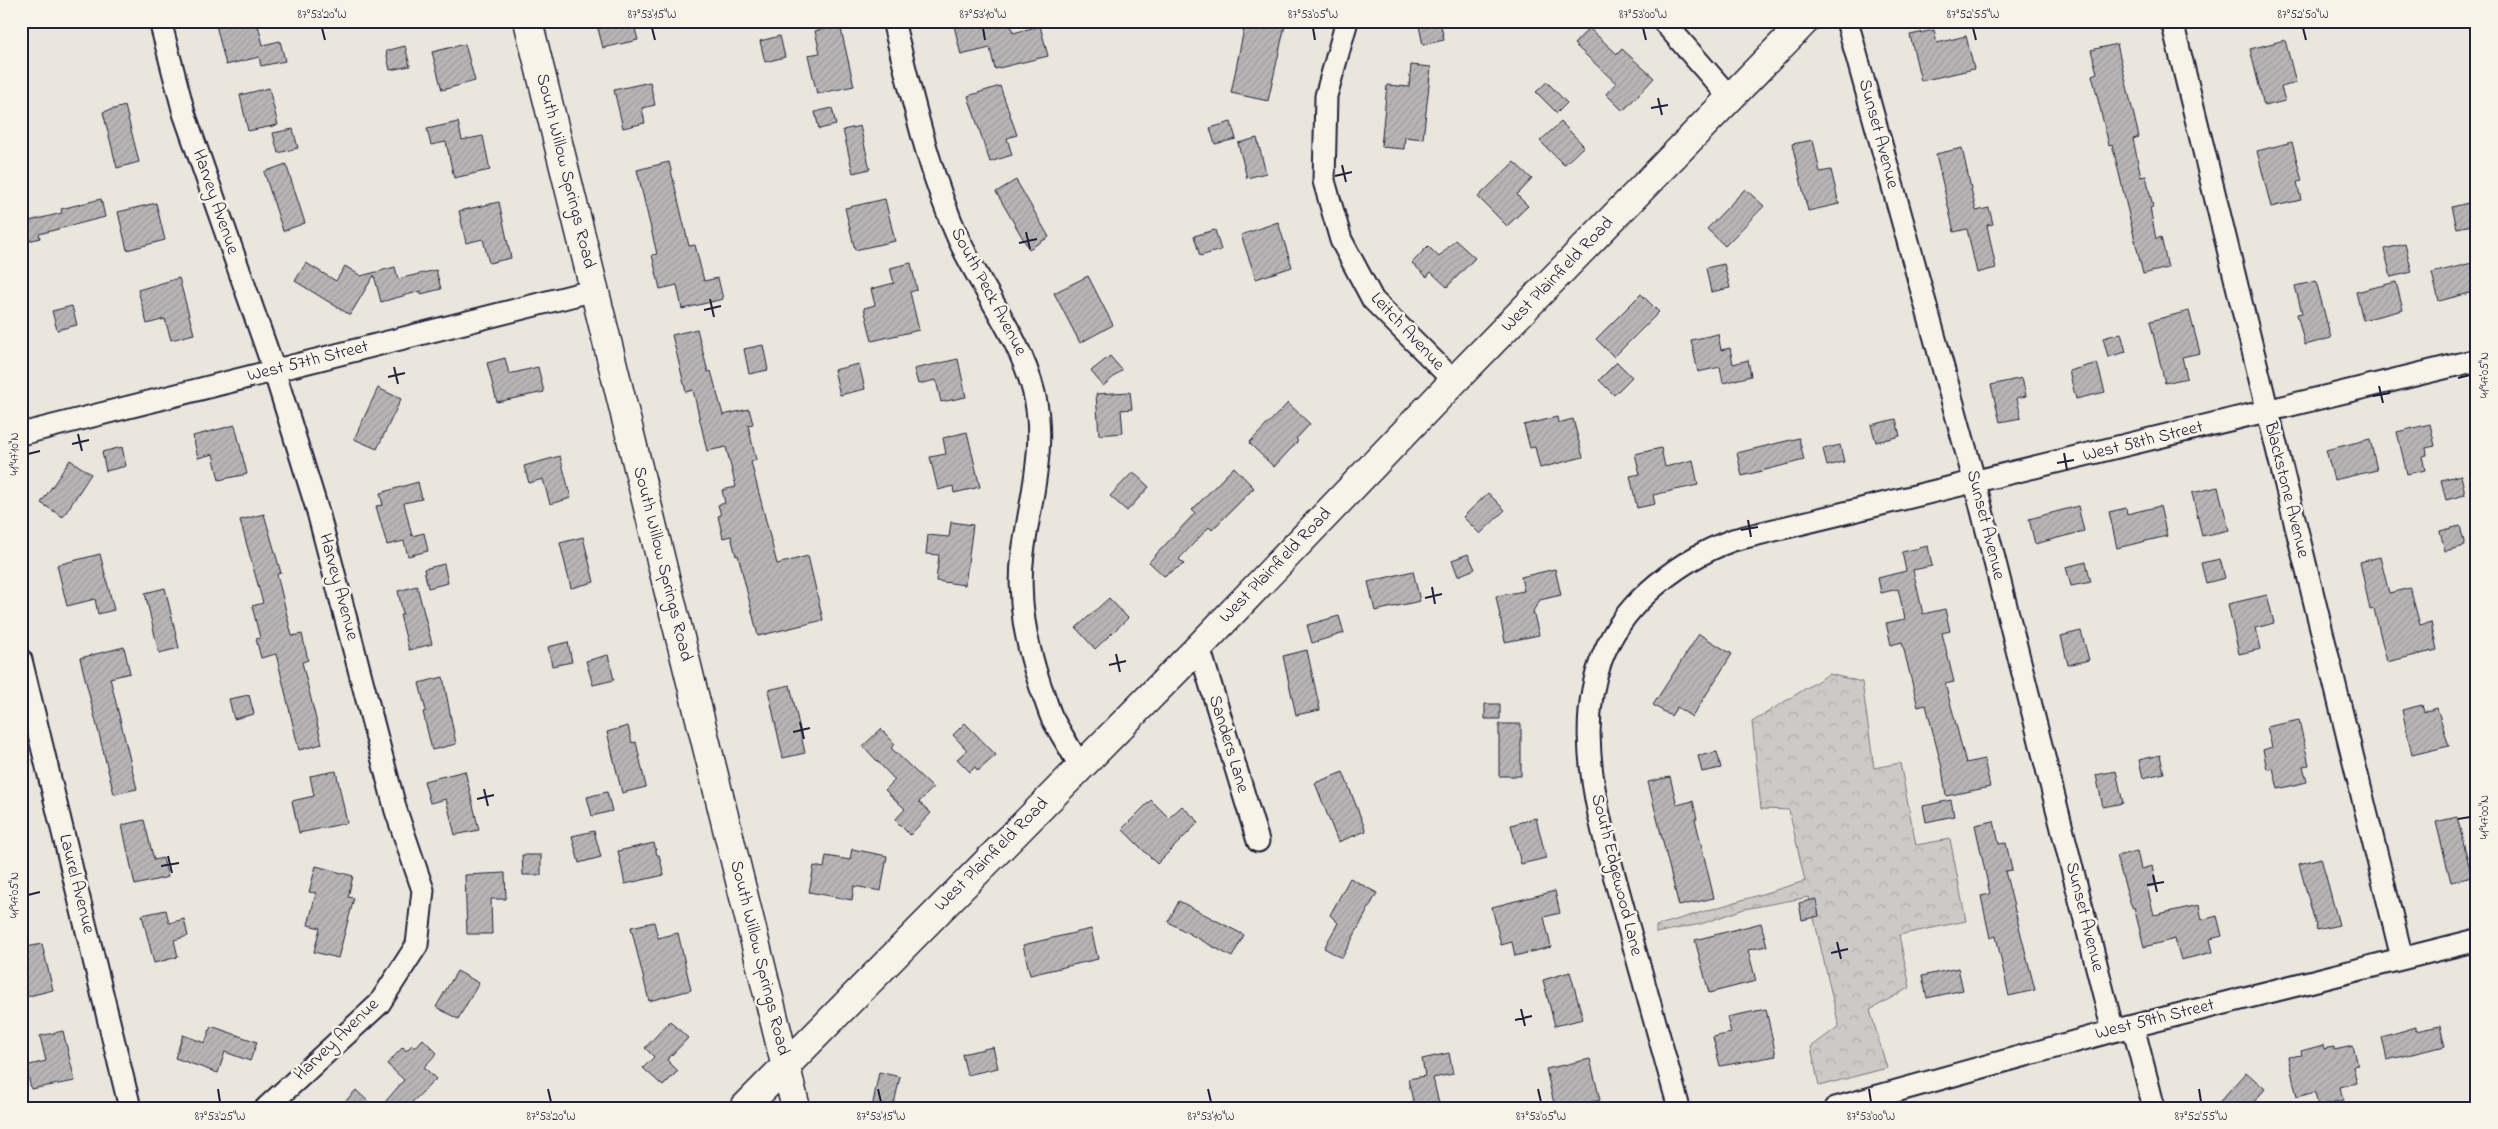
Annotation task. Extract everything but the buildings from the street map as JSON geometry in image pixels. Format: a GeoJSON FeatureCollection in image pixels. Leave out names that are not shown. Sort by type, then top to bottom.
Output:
{"type":"FeatureCollection","features":[{"type":"Feature","properties":{"kind":"main road","name":"South Willow Springs Road"},"geometry":{"type":"LineString","coordinates":[[528,21],[796,1108]]}},
{"type":"Feature","properties":{"kind":"main road","name":"West Plainfield Road"},"geometry":{"type":"LineString","coordinates":[[744,1108],[785,1064],[1199,647],[1454,381],[1805,21]]}},
{"type":"Feature","properties":{"kind":"street","name":"Harvey Avenue"},"geometry":{"type":"LineString","coordinates":[[160,21],[184,113],[274,370],[318,512],[396,811],[423,890],[417,945],[379,1004],[266,1108]]}},
{"type":"Feature","properties":{"kind":"street","name":"South Peck Avenue"},"geometry":{"type":"LineString","coordinates":[[893,21],[931,167],[943,200],[978,278],[1024,359],[1034,394],[1039,424],[1039,453],[1022,555],[1021,609],[1029,654],[1051,716],[1080,766]]}},
{"type":"Feature","properties":{"kind":"street","name":"Leitch Avenue"},"geometry":{"type":"LineString","coordinates":[[1347,21],[1326,96],[1324,181],[1331,207],[1341,240],[1373,300],[1454,381]]}},
{"type":"Feature","properties":{"kind":"street"},"geometry":{"type":"LineString","coordinates":[[1662,21],[1731,99]]}},
{"type":"Feature","properties":{"kind":"street","name":"Sunset Avenue"},"geometry":{"type":"LineString","coordinates":[[1847,21],[2123,1028],[2154,1108]]}},
{"type":"Feature","properties":{"kind":"street","name":"Blackstone Avenue"},"geometry":{"type":"LineString","coordinates":[[2172,21],[2402,958]]}},
{"type":"Feature","properties":{"kind":"street","name":"West 57th Street"},"geometry":{"type":"LineString","coordinates":[[21,434],[595,290]]}},
{"type":"Feature","properties":{"kind":"street","name":"West 58th Street"},"geometry":{"type":"LineString","coordinates":[[1609,640],[1630,609],[1677,568],[1708,549],[1733,540],[1975,483],[2477,360]]}},
{"type":"Feature","properties":{"kind":"street","name":"South Edgewood Lane"},"geometry":{"type":"LineString","coordinates":[[1609,640],[1596,670],[1589,701],[1589,745],[1594,789],[1608,853],[1679,1108]]}},
{"type":"Feature","properties":{"kind":"street","name":"Sanders Lane"},"geometry":{"type":"LineString","coordinates":[[1199,647],[1258,841]]}},
{"type":"Feature","properties":{"kind":"street","name":"Laurel Avenue"},"geometry":{"type":"LineString","coordinates":[[21,660],[130,1108]]}},
{"type":"Feature","properties":{"kind":"street","name":"West 59th Street"},"geometry":{"type":"LineString","coordinates":[[1835,1108],[2123,1028],[2477,940]]}},
{"type":"Feature","properties":{"kind":"green space"},"geometry":{"type":"Polygon","coordinates":[[[1829,674],[1862,682],[1874,768],[1900,763],[1916,845],[1950,839],[1966,921],[1899,935],[1910,987],[1870,1010],[1887,1068],[1819,1086],[1811,1047],[1839,1026],[1809,897],[1744,909],[1701,924],[1656,933],[1656,926],[1805,881],[1789,810],[1761,809],[1752,722],[1829,674]]]}}]}
